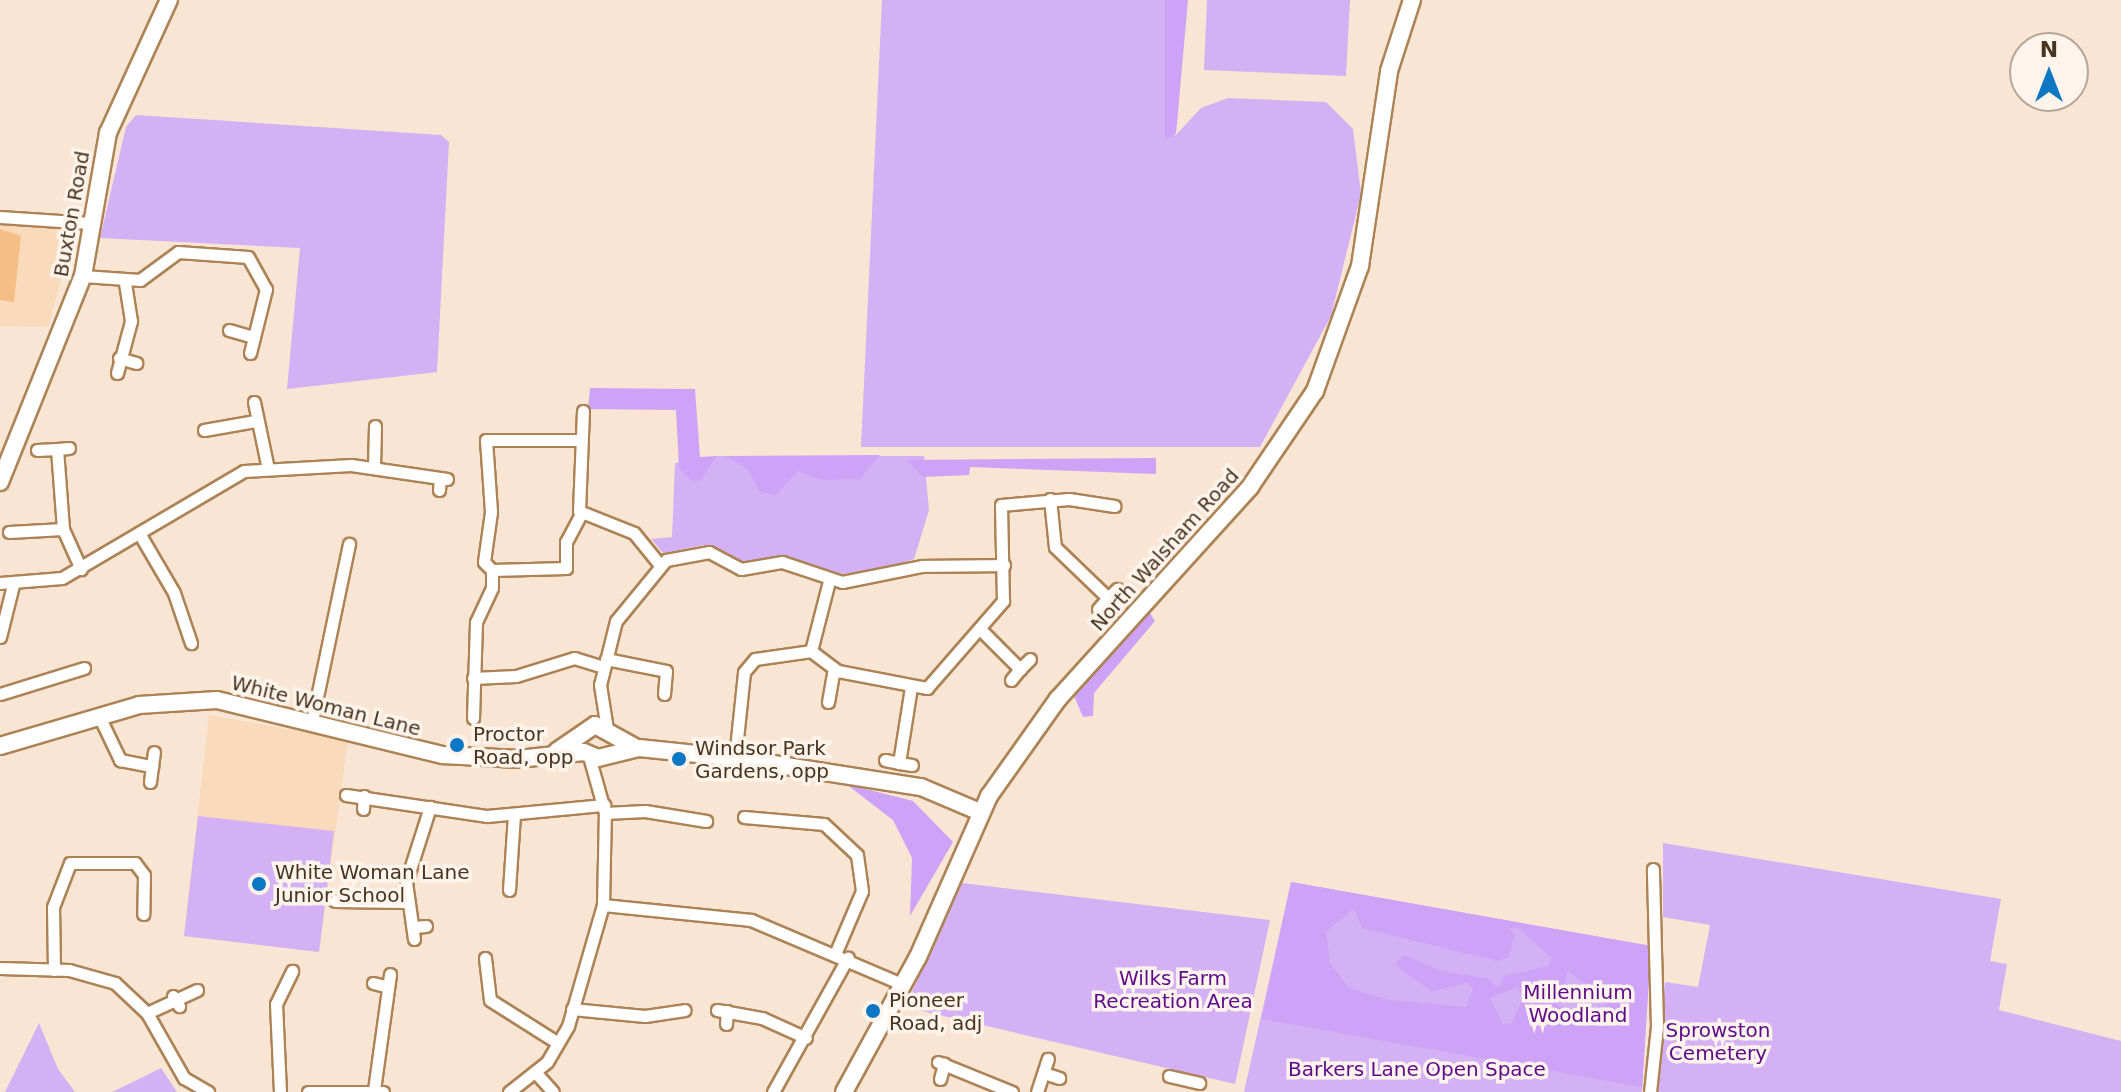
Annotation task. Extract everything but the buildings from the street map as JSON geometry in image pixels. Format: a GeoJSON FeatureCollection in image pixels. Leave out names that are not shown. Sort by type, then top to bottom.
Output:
{"type":"FeatureCollection","features":[{"type":"Feature","properties":{"kind":"street","name":"Buxton Road"},"geometry":{"type":"LineString","coordinates":[[0,482],[83,276],[108,133],[169,0]]}},
{"type":"Feature","properties":{"kind":"street","name":"North Walsham Road"},"geometry":{"type":"LineString","coordinates":[[845,1090],[904,985],[980,812],[1058,699],[1250,487],[1315,391],[1360,266],[1387,82],[1412,0]]}},
{"type":"Feature","properties":{"kind":"street"},"geometry":{"type":"LineString","coordinates":[[0,217],[90,223]]}},
{"type":"Feature","properties":{"kind":"street"},"geometry":{"type":"LineString","coordinates":[[83,276],[125,283],[152,275],[178,252],[248,257],[266,289],[250,353]]}},
{"type":"Feature","properties":{"kind":"street"},"geometry":{"type":"LineString","coordinates":[[117,373],[131,321],[125,283]]}},
{"type":"Feature","properties":{"kind":"street"},"geometry":{"type":"LineString","coordinates":[[229,330],[254,337]]}},
{"type":"Feature","properties":{"kind":"street"},"geometry":{"type":"LineString","coordinates":[[119,358],[136,363]]}},
{"type":"Feature","properties":{"kind":"street"},"geometry":{"type":"LineString","coordinates":[[254,402],[255,421],[268,469]]}},
{"type":"Feature","properties":{"kind":"street"},"geometry":{"type":"LineString","coordinates":[[492,570],[566,568],[566,542],[581,514],[580,440],[583,411]]}},
{"type":"Feature","properties":{"kind":"street"},"geometry":{"type":"LineString","coordinates":[[204,430],[255,421]]}},
{"type":"Feature","properties":{"kind":"street"},"geometry":{"type":"LineString","coordinates":[[374,467],[375,426]]}},
{"type":"Feature","properties":{"kind":"street"},"geometry":{"type":"LineString","coordinates":[[473,718],[476,622],[492,587],[492,570],[482,557],[491,512],[486,440],[580,440]]}},
{"type":"Feature","properties":{"kind":"street"},"geometry":{"type":"LineString","coordinates":[[37,450],[63,449],[63,529],[81,569]]}},
{"type":"Feature","properties":{"kind":"street"},"geometry":{"type":"LineString","coordinates":[[0,583],[44,584],[81,569],[233,476],[268,469],[374,467],[442,483]]}},
{"type":"Feature","properties":{"kind":"street"},"geometry":{"type":"LineString","coordinates":[[735,758],[746,663],[811,651],[834,669],[927,688],[1003,601],[1001,505],[1050,499],[1100,510],[1114,506]]}},
{"type":"Feature","properties":{"kind":"street"},"geometry":{"type":"LineString","coordinates":[[1050,499],[1055,547],[1113,594],[1098,609]]}},
{"type":"Feature","properties":{"kind":"street"},"geometry":{"type":"LineString","coordinates":[[581,514],[634,533],[659,564]]}},
{"type":"Feature","properties":{"kind":"street"},"geometry":{"type":"LineString","coordinates":[[14,537],[63,529]]}},
{"type":"Feature","properties":{"kind":"street"},"geometry":{"type":"LineString","coordinates":[[139,533],[184,636]]}},
{"type":"Feature","properties":{"kind":"street"},"geometry":{"type":"LineString","coordinates":[[312,721],[349,544]]}},
{"type":"Feature","properties":{"kind":"street"},"geometry":{"type":"LineString","coordinates":[[509,1092],[536,1073],[558,1043],[572,1009],[603,905],[604,803],[597,742],[604,663],[620,610],[659,564],[709,552],[741,569],[782,562],[829,581],[874,580],[922,566],[1004,565]]}},
{"type":"Feature","properties":{"kind":"street"},"geometry":{"type":"LineString","coordinates":[[811,651],[829,581]]}},
{"type":"Feature","properties":{"kind":"street"},"geometry":{"type":"LineString","coordinates":[[0,637],[13,585]]}},
{"type":"Feature","properties":{"kind":"street"},"geometry":{"type":"LineString","coordinates":[[980,629],[1020,669]]}},
{"type":"Feature","properties":{"kind":"street"},"geometry":{"type":"LineString","coordinates":[[473,678],[516,676],[574,658],[604,663],[667,665],[664,694]]}},
{"type":"Feature","properties":{"kind":"street"},"geometry":{"type":"LineString","coordinates":[[1011,680],[1030,659]]}},
{"type":"Feature","properties":{"kind":"street"},"geometry":{"type":"LineString","coordinates":[[0,694],[84,668]]}},
{"type":"Feature","properties":{"kind":"street"},"geometry":{"type":"LineString","coordinates":[[828,702],[834,669]]}},
{"type":"Feature","properties":{"kind":"street"},"geometry":{"type":"LineString","coordinates":[[899,763],[911,687]]}},
{"type":"Feature","properties":{"kind":"street","name":"White Woman Lane"},"geometry":{"type":"LineString","coordinates":[[0,746],[100,718],[204,699],[468,758],[552,754],[597,742]]}},
{"type":"Feature","properties":{"kind":"street"},"geometry":{"type":"LineString","coordinates":[[597,742],[599,699]]}},
{"type":"Feature","properties":{"kind":"street"},"geometry":{"type":"LineString","coordinates":[[100,718],[120,760],[152,766]]}},
{"type":"Feature","properties":{"kind":"street"},"geometry":{"type":"LineString","coordinates":[[597,742],[735,758],[921,787],[980,812]]}},
{"type":"Feature","properties":{"kind":"street"},"geometry":{"type":"LineString","coordinates":[[150,782],[154,752]]}},
{"type":"Feature","properties":{"kind":"street"},"geometry":{"type":"LineString","coordinates":[[885,760],[912,765]]}},
{"type":"Feature","properties":{"kind":"street"},"geometry":{"type":"LineString","coordinates":[[346,795],[363,802],[514,815],[604,803],[698,816]]}},
{"type":"Feature","properties":{"kind":"street"},"geometry":{"type":"LineString","coordinates":[[418,931],[407,902],[408,868],[430,807]]}},
{"type":"Feature","properties":{"kind":"street"},"geometry":{"type":"LineString","coordinates":[[751,813],[824,824],[857,855],[862,891],[836,952]]}},
{"type":"Feature","properties":{"kind":"street"},"geometry":{"type":"LineString","coordinates":[[509,890],[514,815]]}},
{"type":"Feature","properties":{"kind":"street"},"geometry":{"type":"LineString","coordinates":[[54,970],[53,907],[70,863],[130,860],[144,875],[147,909]]}},
{"type":"Feature","properties":{"kind":"street"},"geometry":{"type":"LineString","coordinates":[[1650,1092],[1658,1014],[1653,869]]}},
{"type":"Feature","properties":{"kind":"street"},"geometry":{"type":"LineString","coordinates":[[335,901],[350,896],[407,902]]}},
{"type":"Feature","properties":{"kind":"street"},"geometry":{"type":"LineString","coordinates":[[603,905],[751,920],[848,957],[904,985]]}},
{"type":"Feature","properties":{"kind":"street"},"geometry":{"type":"LineString","coordinates":[[773,1092],[806,1038],[848,957]]}},
{"type":"Feature","properties":{"kind":"street"},"geometry":{"type":"LineString","coordinates":[[485,958],[491,971],[486,1003],[558,1043]]}},
{"type":"Feature","properties":{"kind":"street"},"geometry":{"type":"LineString","coordinates":[[0,968],[54,970],[104,977],[147,1013],[178,1070],[208,1092]]}},
{"type":"Feature","properties":{"kind":"street"},"geometry":{"type":"LineString","coordinates":[[280,1092],[275,1028],[290,977]]}},
{"type":"Feature","properties":{"kind":"street"},"geometry":{"type":"LineString","coordinates":[[308,1092],[379,1091],[388,980],[373,983]]}},
{"type":"Feature","properties":{"kind":"street"},"geometry":{"type":"LineString","coordinates":[[147,1013],[197,990]]}},
{"type":"Feature","properties":{"kind":"street"},"geometry":{"type":"LineString","coordinates":[[572,1009],[677,1016]]}},
{"type":"Feature","properties":{"kind":"street"},"geometry":{"type":"LineString","coordinates":[[724,1015],[806,1038]]}},
{"type":"Feature","properties":{"kind":"street"},"geometry":{"type":"LineString","coordinates":[[1037,1092],[1048,1059]]}},
{"type":"Feature","properties":{"kind":"street"},"geometry":{"type":"LineString","coordinates":[[940,1079],[941,1063],[1012,1092]]}},
{"type":"Feature","properties":{"kind":"street"},"geometry":{"type":"LineString","coordinates":[[536,1073],[553,1092]]}},
{"type":"Feature","properties":{"kind":"street"},"geometry":{"type":"LineString","coordinates":[[1044,1073],[1059,1078]]}},
{"type":"Feature","properties":{"kind":"street"},"geometry":{"type":"LineString","coordinates":[[1169,1076],[1199,1083]]}},
{"type":"Feature","properties":{"kind":"street"},"geometry":{"type":"LineString","coordinates":[[1180,1092],[1183,1080]]}},
{"type":"Feature","properties":{"kind":"shaded area"},"geometry":{"type":"Polygon","coordinates":[[[1165,0],[1188,0],[1176,134],[1165,139],[1165,0]]]}},
{"type":"Feature","properties":{"kind":"shaded area"},"geometry":{"type":"Polygon","coordinates":[[[0,213],[65,219],[59,239],[69,250],[48,327],[0,326],[0,213]]]}},
{"type":"Feature","properties":{"kind":"shaded area"},"geometry":{"type":"Polygon","coordinates":[[[590,388],[695,389],[700,457],[717,456],[700,481],[690,480],[679,468],[676,410],[588,409],[590,388]]]}},
{"type":"Feature","properties":{"kind":"shaded area"},"geometry":{"type":"Polygon","coordinates":[[[880,455],[860,479],[821,480],[798,471],[776,495],[759,491],[749,470],[726,456],[880,455]]]}},
{"type":"Feature","properties":{"kind":"shaded area"},"geometry":{"type":"Polygon","coordinates":[[[1156,458],[1156,474],[970,467],[969,475],[923,477],[907,460],[1156,458]]]}},
{"type":"Feature","properties":{"kind":"shaded area"},"geometry":{"type":"Polygon","coordinates":[[[1150,613],[1155,621],[1094,693],[1093,716],[1083,717],[1074,696],[1150,613]]]}},
{"type":"Feature","properties":{"kind":"shaded area","name":"White Woman Lane Junior School"},"geometry":{"type":"Polygon","coordinates":[[[209,715],[348,740],[319,952],[184,936],[209,715]]]}},
{"type":"Feature","properties":{"kind":"shaded area"},"geometry":{"type":"Polygon","coordinates":[[[846,784],[913,801],[953,842],[910,916],[912,858],[893,820],[846,784]]]}},
{"type":"Feature","properties":{"kind":"shaded area","name":"Millennium Woodland"},"geometry":{"type":"Polygon","coordinates":[[[1291,882],[1651,946],[1642,1087],[1262,1019],[1291,882]],[[1354,909],[1326,931],[1330,963],[1349,988],[1390,1000],[1466,1007],[1473,989],[1467,983],[1432,991],[1401,970],[1396,963],[1404,955],[1441,971],[1487,978],[1499,988],[1504,976],[1548,966],[1552,958],[1518,928],[1509,928],[1515,935],[1508,958],[1497,961],[1362,928],[1354,909]],[[1568,970],[1565,985],[1547,987],[1558,1005],[1576,1015],[1602,1011],[1616,986],[1583,983],[1568,970]],[[1517,987],[1490,998],[1503,1024],[1512,1023],[1523,997],[1517,987]]]}},
{"type":"Feature","properties":{"kind":"green space"},"geometry":{"type":"Polygon","coordinates":[[[882,0],[1165,0],[1175,136],[1201,108],[1228,98],[1326,102],[1353,129],[1361,194],[1331,316],[1260,447],[861,447],[882,0]]]}},
{"type":"Feature","properties":{"kind":"green space"},"geometry":{"type":"Polygon","coordinates":[[[1207,0],[1350,0],[1346,76],[1204,70],[1207,0]]]}},
{"type":"Feature","properties":{"kind":"green space"},"geometry":{"type":"Polygon","coordinates":[[[136,115],[441,135],[449,142],[437,372],[287,389],[300,248],[100,238],[126,127],[136,115]]]}},
{"type":"Feature","properties":{"kind":"green space"},"geometry":{"type":"Polygon","coordinates":[[[717,456],[924,456],[929,510],[914,559],[874,573],[830,574],[782,555],[746,563],[704,545],[663,553],[651,539],[672,537],[675,463],[717,456]]]}},
{"type":"Feature","properties":{"kind":"green space"},"geometry":{"type":"Polygon","coordinates":[[[198,816],[334,831],[319,952],[184,936],[198,816]]]}},
{"type":"Feature","properties":{"kind":"green space","name":"Sprowston Cemetery"},"geometry":{"type":"Polygon","coordinates":[[[1663,843],[2001,899],[1990,961],[2007,964],[1999,1010],[2121,1041],[2121,1092],[1653,1092],[1665,982],[1698,987],[1710,925],[1663,917],[1663,843]]]}},
{"type":"Feature","properties":{"kind":"green space","name":"Millennium Woodland"},"geometry":{"type":"Polygon","coordinates":[[[1291,882],[1651,946],[1642,1092],[1244,1092],[1291,882]]]}},
{"type":"Feature","properties":{"kind":"green space","name":"Wilks Farm Recreation Area"},"geometry":{"type":"Polygon","coordinates":[[[962,883],[1270,920],[1235,1084],[905,1007],[962,883]]]}},
{"type":"Feature","properties":{"kind":"green space"},"geometry":{"type":"Polygon","coordinates":[[[39,1023],[58,1069],[75,1092],[5,1092],[39,1023]]]}},
{"type":"Feature","properties":{"kind":"green space"},"geometry":{"type":"Polygon","coordinates":[[[161,1068],[177,1092],[112,1092],[137,1080],[161,1068]]]}},
{"type":"Feature","properties":{"kind":"place","name":"Proctor Road, opp"},"geometry":{"type":"Point","coordinates":[457,745]}},
{"type":"Feature","properties":{"kind":"place","name":"Windsor Park Gardens, opp"},"geometry":{"type":"Point","coordinates":[679,759]}},
{"type":"Feature","properties":{"kind":"place","name":"White Woman Lane Junior School"},"geometry":{"type":"Point","coordinates":[259,884]}},
{"type":"Feature","properties":{"kind":"place","name":"Pioneer Road, adj"},"geometry":{"type":"Point","coordinates":[873,1011]}},
{"type":"Feature","properties":{"kind":"park label","name":"Barkers Lane Open Space"},"geometry":{"type":"Point","coordinates":[1417,1069]}}]}
